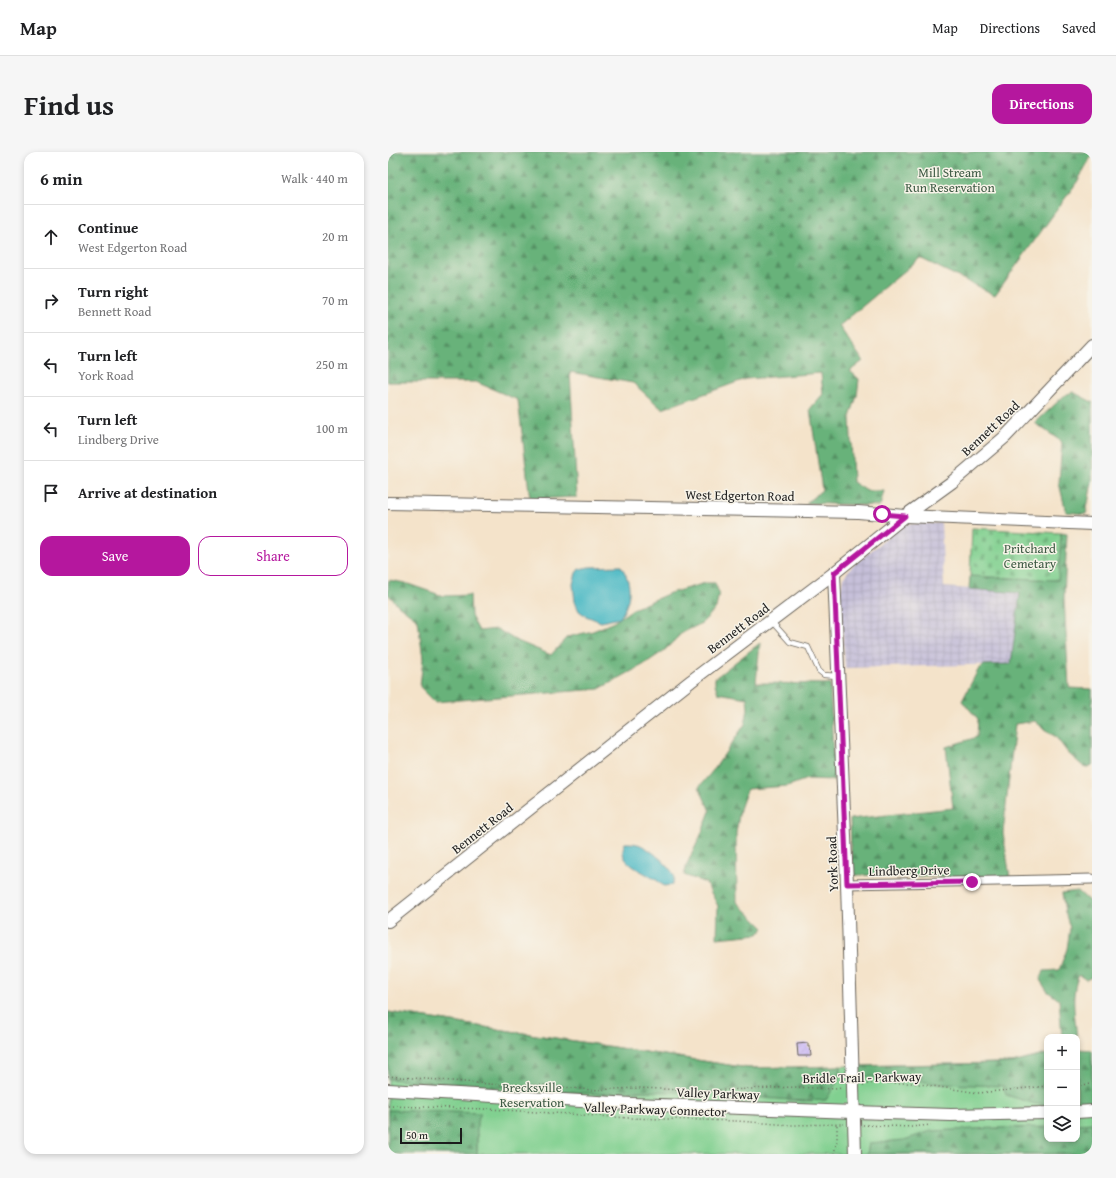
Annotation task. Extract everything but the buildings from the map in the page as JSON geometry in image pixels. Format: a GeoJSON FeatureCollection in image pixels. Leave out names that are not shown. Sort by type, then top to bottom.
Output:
{"type":"FeatureCollection","features":[{"type":"Feature","properties":{"kind":"street","name":"Bennett Road"},"geometry":{"type":"LineString","coordinates":[[388,921],[691,681],[834,573],[905,516],[952,482],[1005,437],[1092,345]]}},
{"type":"Feature","properties":{"kind":"street","name":"West Edgerton Road"},"geometry":{"type":"LineString","coordinates":[[388,503],[850,512],[905,516],[1092,524]]}},
{"type":"Feature","properties":{"kind":"street","name":"York Road"},"geometry":{"type":"LineString","coordinates":[[834,573],[847,884],[852,1087],[851,1118],[855,1154]]}},
{"type":"Feature","properties":{"kind":"street","name":"Lindberg Drive"},"geometry":{"type":"LineString","coordinates":[[847,884],[1092,879]]}},
{"type":"Feature","properties":{"kind":"street","name":"Valley Parkway"},"geometry":{"type":"LineString","coordinates":[[388,1090],[851,1118],[1044,1113]]}},
{"type":"Feature","properties":{"kind":"street"},"geometry":{"type":"LineString","coordinates":[[1080,1112],[1092,1111]]}},
{"type":"Feature","properties":{"kind":"lane"},"geometry":{"type":"LineString","coordinates":[[771,620],[790,642],[808,647],[820,671],[824,675],[838,676]]}},
{"type":"Feature","properties":{"kind":"path","name":"Bridle Trail - Parkway"},"geometry":{"type":"LineString","coordinates":[[388,1076],[502,1085],[543,1085],[592,1090],[640,1088],[705,1091],[795,1087],[836,1089],[874,1083],[913,1083],[979,1093],[1044,1086]]}},
{"type":"Feature","properties":{"kind":"path"},"geometry":{"type":"LineString","coordinates":[[1080,1085],[1092,1084]]}},
{"type":"Feature","properties":{"kind":"path","name":"Valley Parkway Connector"},"geometry":{"type":"LineString","coordinates":[[388,1106],[488,1109],[630,1118],[791,1124],[837,1124],[851,1118]]}},
{"type":"Feature","properties":{"kind":"path"},"geometry":{"type":"LineString","coordinates":[[834,1154],[837,1140],[837,1124]]}},
{"type":"Feature","properties":{"kind":"shaded area"},"geometry":{"type":"Polygon","coordinates":[[[941,523],[944,587],[1020,593],[1011,664],[845,668],[840,593],[843,578],[853,565],[905,524],[941,523]]]}},
{"type":"Feature","properties":{"kind":"green space","name":"Mill Stream Run Reservation"},"geometry":{"type":"Polygon","coordinates":[[[388,152],[1092,152],[1092,155],[1077,182],[995,295],[920,258],[839,326],[863,361],[850,371],[859,379],[857,396],[850,417],[853,482],[867,491],[884,491],[880,506],[806,503],[822,490],[810,409],[823,394],[821,373],[746,379],[662,409],[633,383],[570,372],[577,497],[530,499],[518,400],[476,382],[388,382],[388,152]]]}},
{"type":"Feature","properties":{"kind":"green space"},"geometry":{"type":"Polygon","coordinates":[[[1073,392],[1092,402],[1092,481],[1086,514],[1066,512],[1059,483],[1062,442],[1035,423],[1065,395],[1073,392]]]}},
{"type":"Feature","properties":{"kind":"green space","name":"Pritchard Cemetary"},"geometry":{"type":"Polygon","coordinates":[[[972,528],[1061,533],[1058,580],[970,576],[972,528]]]}},
{"type":"Feature","properties":{"kind":"green space"},"geometry":{"type":"Polygon","coordinates":[[[1061,533],[1067,534],[1064,598],[1069,688],[1092,689],[1092,765],[1085,768],[1068,753],[1056,737],[1035,721],[1015,724],[1003,833],[1010,878],[852,875],[850,819],[953,808],[946,747],[977,737],[978,719],[962,701],[978,670],[984,665],[1011,664],[1020,593],[969,589],[970,576],[1058,580],[1061,533]]]}},
{"type":"Feature","properties":{"kind":"green space"},"geometry":{"type":"Polygon","coordinates":[[[389,580],[405,583],[443,596],[470,595],[471,616],[479,631],[497,629],[515,640],[551,655],[567,637],[593,631],[614,622],[633,609],[670,593],[706,583],[715,583],[719,593],[716,608],[702,623],[682,633],[665,650],[643,665],[599,689],[435,702],[420,687],[423,659],[418,620],[398,605],[388,594],[389,580]]]}},
{"type":"Feature","properties":{"kind":"green space"},"geometry":{"type":"Polygon","coordinates":[[[760,643],[756,683],[830,684],[834,780],[807,779],[788,786],[747,789],[740,809],[736,833],[737,902],[764,928],[759,934],[717,938],[718,906],[706,883],[684,875],[687,864],[710,811],[699,787],[715,768],[745,724],[748,709],[747,698],[718,693],[715,678],[760,643]]]}},
{"type":"Feature","properties":{"kind":"green space"},"geometry":{"type":"Polygon","coordinates":[[[1078,891],[1092,904],[1092,977],[1086,980],[1079,975],[1076,983],[1074,1006],[1077,1034],[1062,1034],[1059,1000],[1047,991],[1040,980],[1044,971],[1059,970],[1067,949],[1070,928],[1065,912],[1062,893],[1078,891]]]}},
{"type":"Feature","properties":{"kind":"green space","name":"Brecksville Reservation"},"geometry":{"type":"Polygon","coordinates":[[[388,1012],[748,1068],[1044,1062],[1044,1142],[1080,1142],[1080,1061],[1092,1061],[1092,1154],[477,1154],[477,1134],[388,1128],[388,1012]]]}},
{"type":"Feature","properties":{"kind":"green space"},"geometry":{"type":"Polygon","coordinates":[[[388,1012],[748,1068],[840,1066],[840,1077],[826,1100],[804,1101],[750,1097],[736,1088],[724,1093],[632,1091],[601,1094],[569,1092],[538,1087],[494,1087],[388,1079],[388,1012]]]}},
{"type":"Feature","properties":{"kind":"green space"},"geometry":{"type":"Polygon","coordinates":[[[1080,1049],[1092,1050],[1092,1103],[1080,1104],[1080,1049]]]}},
{"type":"Feature","properties":{"kind":"green space"},"geometry":{"type":"Polygon","coordinates":[[[1044,1055],[1044,1104],[1036,1104],[1006,1095],[1004,1086],[938,1084],[908,1079],[858,1076],[858,1066],[1012,1063],[1044,1055]]]}},
{"type":"Feature","properties":{"kind":"green space"},"geometry":{"type":"Polygon","coordinates":[[[388,1110],[481,1113],[477,1122],[477,1154],[388,1154],[388,1110]]]}},
{"type":"Feature","properties":{"kind":"green space"},"geometry":{"type":"Polygon","coordinates":[[[1092,1123],[1092,1154],[867,1154],[869,1143],[904,1140],[931,1131],[1044,1127],[1044,1142],[1080,1142],[1080,1124],[1092,1123]]]}},
{"type":"Feature","properties":{"kind":"water"},"geometry":{"type":"Polygon","coordinates":[[[621,566],[627,579],[629,592],[624,611],[620,618],[601,622],[586,616],[579,611],[575,602],[573,584],[576,573],[579,569],[589,567],[621,566]]]}},
{"type":"Feature","properties":{"kind":"water"},"geometry":{"type":"Polygon","coordinates":[[[625,843],[641,845],[658,857],[669,867],[674,876],[672,885],[664,886],[630,864],[624,855],[623,850],[625,843]]]}},
{"type":"Feature","properties":{"kind":"route"},"geometry":{"type":"LineString","coordinates":[[882,514],[905,516],[834,573],[847,884],[972,882]]}}]}
